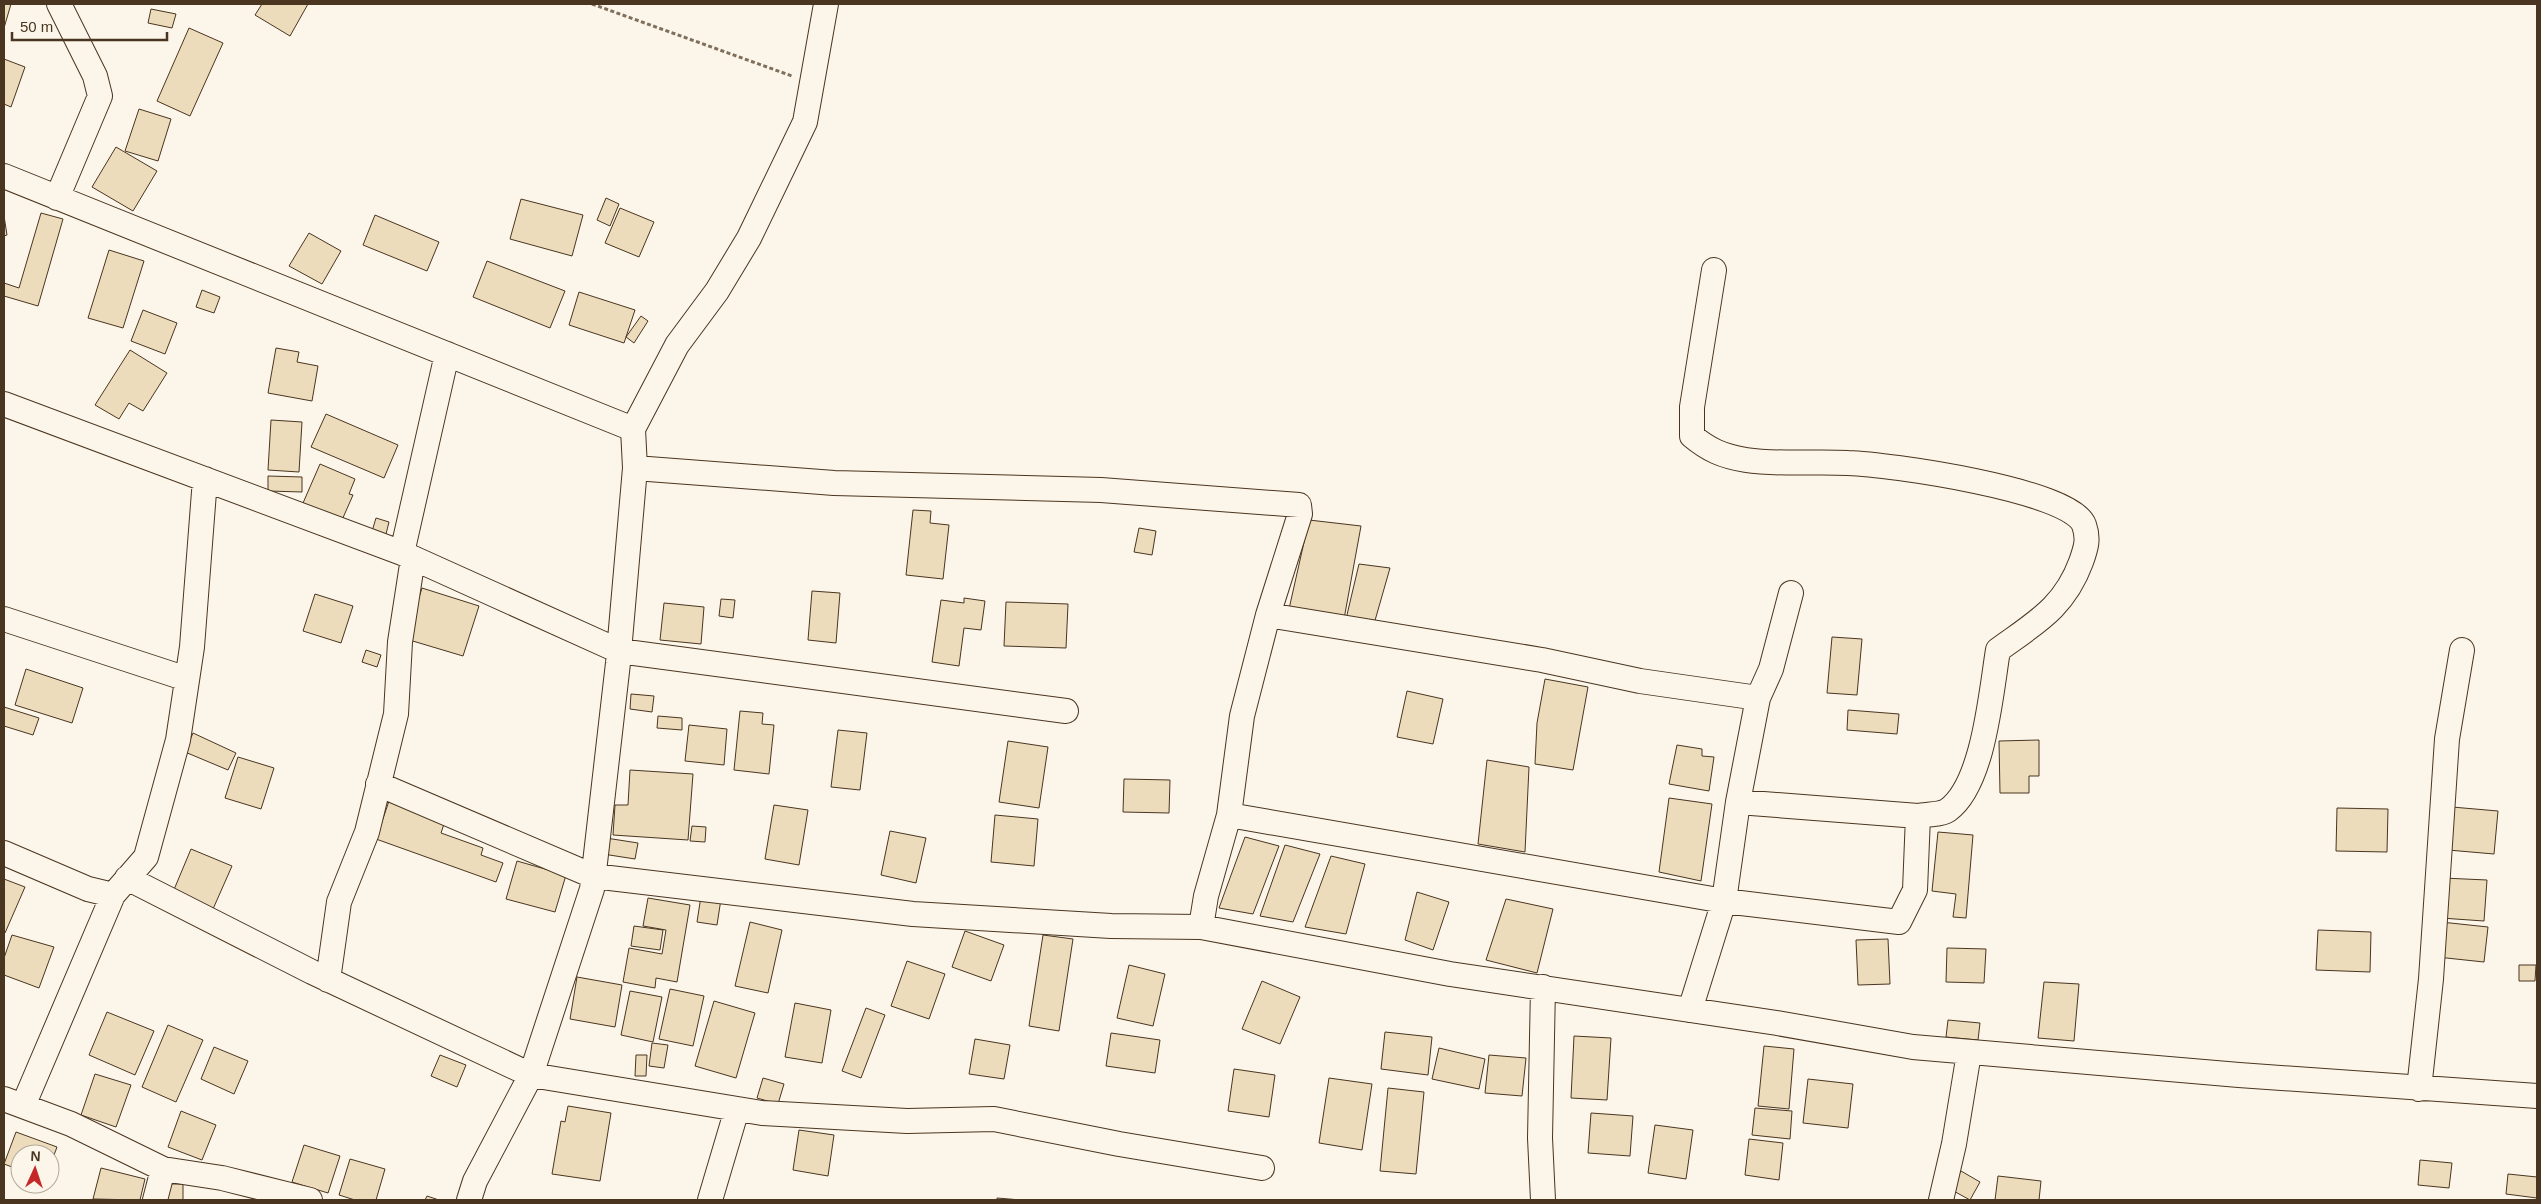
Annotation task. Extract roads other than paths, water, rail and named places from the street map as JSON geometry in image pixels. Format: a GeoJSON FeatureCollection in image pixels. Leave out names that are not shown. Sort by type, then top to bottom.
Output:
{"type":"FeatureCollection","features":[{"type":"Feature","properties":{"kind":"street"},"geometry":{"type":"LineString","coordinates":[[57,198],[100,96],[96,76],[59,4]]}},
{"type":"Feature","properties":{"kind":"street"},"geometry":{"type":"LineString","coordinates":[[469,1200],[475,1181],[531,1075],[592,889],[620,651],[635,468],[633,429],[677,345],[716,291],[749,238],[804,122],[826,4]]}},
{"type":"Feature","properties":{"kind":"street"},"geometry":{"type":"LineString","coordinates":[[4,176],[633,429]]}},
{"type":"Feature","properties":{"kind":"street"},"geometry":{"type":"LineString","coordinates":[[1714,270],[1692,407],[1692,436],[1710,451],[1746,460],[1850,462],[1988,483],[2068,508],[2084,523],[2088,543],[2073,583],[2053,610],[1998,650],[1980,759],[1960,797],[1947,812],[1918,816],[1738,802]]}},
{"type":"Feature","properties":{"kind":"street"},"geometry":{"type":"LineString","coordinates":[[328,980],[339,902],[367,832],[396,714],[408,556],[447,354]]}},
{"type":"Feature","properties":{"kind":"street"},"geometry":{"type":"LineString","coordinates":[[4,404],[408,556],[620,651],[1066,711]]}},
{"type":"Feature","properties":{"kind":"street"},"geometry":{"type":"LineString","coordinates":[[635,468],[834,483],[1102,490],[1299,505],[1300,514],[1268,615],[1242,716],[1229,815],[1206,896],[1201,927]]}},
{"type":"Feature","properties":{"kind":"street"},"geometry":{"type":"LineString","coordinates":[[205,479],[192,647],[178,740],[146,857],[120,886],[13,1102],[71,1124],[163,1169],[222,1178],[310,1200]]}},
{"type":"Feature","properties":{"kind":"street"},"geometry":{"type":"LineString","coordinates":[[1690,1010],[1708,960],[1724,901],[1738,802],[1758,698],[1771,670],[1791,593]]}},
{"type":"Feature","properties":{"kind":"street"},"geometry":{"type":"LineString","coordinates":[[1268,615],[1542,660],[1640,681],[1758,698]]}},
{"type":"Feature","properties":{"kind":"street"},"geometry":{"type":"LineString","coordinates":[[4,619],[187,679]]}},
{"type":"Feature","properties":{"kind":"street"},"geometry":{"type":"LineString","coordinates":[[2419,1089],[2431,979],[2446,739],[2462,650]]}},
{"type":"Feature","properties":{"kind":"street"},"geometry":{"type":"LineString","coordinates":[[378,784],[593,876],[913,914],[1111,926],[1201,927],[1450,974],[1778,1023],[1913,1047],[2419,1089],[2537,1096]]}},
{"type":"Feature","properties":{"kind":"street"},"geometry":{"type":"LineString","coordinates":[[1229,815],[1724,901],[1899,922],[1915,890],[1918,816]]}},
{"type":"Feature","properties":{"kind":"street"},"geometry":{"type":"LineString","coordinates":[[4,853],[88,889],[120,886],[531,1075],[762,1113],[907,1121],[994,1119],[1119,1144],[1262,1168]]}},
{"type":"Feature","properties":{"kind":"street"},"geometry":{"type":"LineString","coordinates":[[1543,987],[1540,1138],[1544,1200]]}},
{"type":"Feature","properties":{"kind":"street"},"geometry":{"type":"LineString","coordinates":[[1941,1200],[1954,1144],[1968,1053]]}},
{"type":"Feature","properties":{"kind":"street"},"geometry":{"type":"LineString","coordinates":[[710,1200],[737,1109]]}},
{"type":"Feature","properties":{"kind":"street"},"geometry":{"type":"LineString","coordinates":[[155,1200],[163,1169]]}}]}
